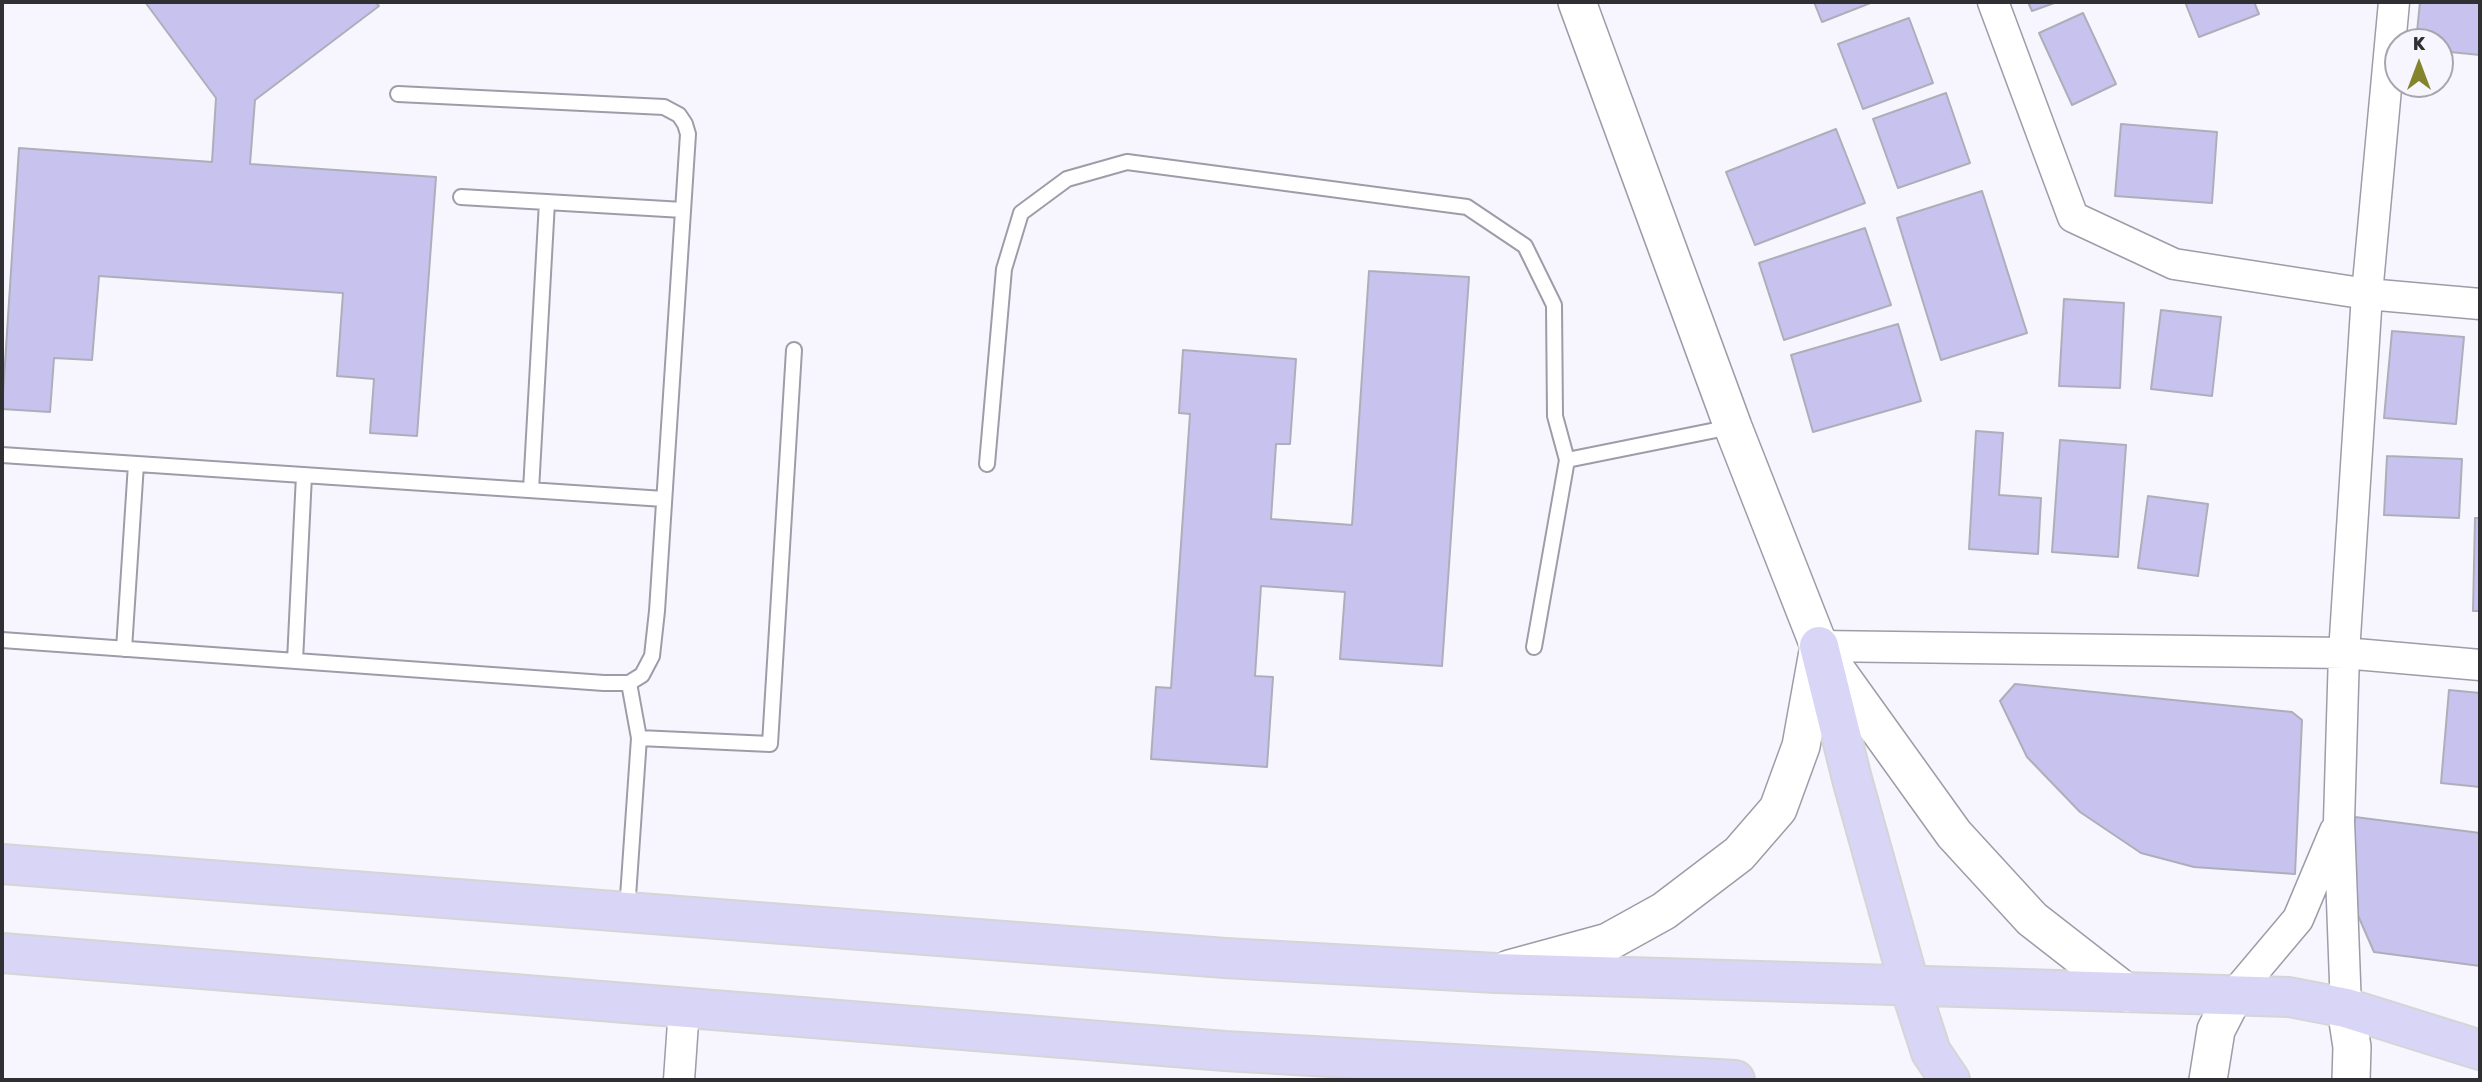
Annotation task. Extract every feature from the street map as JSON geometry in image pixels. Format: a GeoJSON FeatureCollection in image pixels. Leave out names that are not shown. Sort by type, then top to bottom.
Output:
{"type":"FeatureCollection","features":[{"type":"Feature","properties":{"kind":"main road"},"geometry":{"type":"LineString","coordinates":[[1819,646],[1852,779],[1910,986],[1931,1052],[1950,1080]]}},
{"type":"Feature","properties":{"kind":"main road"},"geometry":{"type":"LineString","coordinates":[[2,864],[1225,958],[1496,973],[2289,997],[2346,1008],[2480,1050]]}},
{"type":"Feature","properties":{"kind":"main road"},"geometry":{"type":"LineString","coordinates":[[2,953],[1224,1051],[1735,1080]]}},
{"type":"Feature","properties":{"kind":"street"},"geometry":{"type":"LineString","coordinates":[[1577,2],[1733,427],[1819,646],[1954,834],[2032,919],[2127,993]]}},
{"type":"Feature","properties":{"kind":"street"},"geometry":{"type":"LineString","coordinates":[[1993,2],[2073,217],[2174,264],[2367,294],[2480,304]]}},
{"type":"Feature","properties":{"kind":"street"},"geometry":{"type":"LineString","coordinates":[[2351,1080],[2353,1047],[2346,1008],[2339,821],[2344,653],[2367,294],[2394,2]]}},
{"type":"Feature","properties":{"kind":"street"},"geometry":{"type":"LineString","coordinates":[[1819,646],[2344,653],[2480,665]]}},
{"type":"Feature","properties":{"kind":"street"},"geometry":{"type":"LineString","coordinates":[[1496,973],[1608,942],[1664,911],[1739,854],[1778,809],[1801,746],[1819,646]]}},
{"type":"Feature","properties":{"kind":"street"},"geometry":{"type":"LineString","coordinates":[[2208,1080],[2217,1030],[2234,995],[2298,919],[2339,821]]}},
{"type":"Feature","properties":{"kind":"street"},"geometry":{"type":"LineString","coordinates":[[679,1080],[684,1008]]}},
{"type":"Feature","properties":{"kind":"lane"},"geometry":{"type":"LineString","coordinates":[[2,640],[629,683],[642,675],[652,656],[688,134],[685,124],[671,110],[663,107],[398,94]]}},
{"type":"Feature","properties":{"kind":"lane"},"geometry":{"type":"LineString","coordinates":[[987,464],[1004,269],[1021,213],[1067,179],[1127,162],[1467,206],[1525,246],[1554,305],[1555,416],[1567,460],[1534,647]]}},
{"type":"Feature","properties":{"kind":"lane"},"geometry":{"type":"LineString","coordinates":[[461,197],[683,210]]}},
{"type":"Feature","properties":{"kind":"lane"},"geometry":{"type":"LineString","coordinates":[[531,490],[547,202]]}},
{"type":"Feature","properties":{"kind":"lane"},"geometry":{"type":"LineString","coordinates":[[639,738],[770,744],[794,350]]}},
{"type":"Feature","properties":{"kind":"lane"},"geometry":{"type":"LineString","coordinates":[[1567,460],[1733,427]]}},
{"type":"Feature","properties":{"kind":"lane"},"geometry":{"type":"LineString","coordinates":[[2,455],[664,499]]}},
{"type":"Feature","properties":{"kind":"lane"},"geometry":{"type":"LineString","coordinates":[[124,649],[136,464]]}},
{"type":"Feature","properties":{"kind":"lane"},"geometry":{"type":"LineString","coordinates":[[295,661],[304,475]]}},
{"type":"Feature","properties":{"kind":"lane"},"geometry":{"type":"LineString","coordinates":[[627,912],[639,738],[629,683]]}},
{"type":"Feature","properties":{"kind":"building"},"geometry":{"type":"Polygon","coordinates":[[[145,2],[375,2],[379,6],[255,100],[250,164],[436,177],[417,436],[370,433],[374,379],[337,376],[343,293],[99,276],[92,360],[54,358],[50,412],[2,409],[19,148],[212,162],[216,98],[145,2]]]}},
{"type":"Feature","properties":{"kind":"building"},"geometry":{"type":"Polygon","coordinates":[[[1814,2],[1873,2],[1822,22],[1814,2]]]}},
{"type":"Feature","properties":{"kind":"building"},"geometry":{"type":"Polygon","coordinates":[[[2028,2],[2057,2],[2032,11],[2028,2]]]}},
{"type":"Feature","properties":{"kind":"building"},"geometry":{"type":"Polygon","coordinates":[[[2185,2],[2254,2],[2259,14],[2199,37],[2185,2]]]}},
{"type":"Feature","properties":{"kind":"building"},"geometry":{"type":"Polygon","coordinates":[[[2420,2],[2480,2],[2480,55],[2454,52],[2454,28],[2417,28],[2420,2]]]}},
{"type":"Feature","properties":{"kind":"building"},"geometry":{"type":"Polygon","coordinates":[[[2083,13],[2116,84],[2072,105],[2039,33],[2083,13]]]}},
{"type":"Feature","properties":{"kind":"building"},"geometry":{"type":"Polygon","coordinates":[[[1909,18],[1933,83],[1863,109],[1838,44],[1909,18]]]}},
{"type":"Feature","properties":{"kind":"building"},"geometry":{"type":"Polygon","coordinates":[[[1946,93],[1970,163],[1898,188],[1873,119],[1946,93]]]}},
{"type":"Feature","properties":{"kind":"building"},"geometry":{"type":"Polygon","coordinates":[[[2121,124],[2217,132],[2212,203],[2115,196],[2121,124]]]}},
{"type":"Feature","properties":{"kind":"building"},"geometry":{"type":"Polygon","coordinates":[[[1836,129],[1865,203],[1755,245],[1726,172],[1836,129]]]}},
{"type":"Feature","properties":{"kind":"building"},"geometry":{"type":"Polygon","coordinates":[[[1982,191],[2027,333],[1941,360],[1897,218],[1982,191]]]}},
{"type":"Feature","properties":{"kind":"building"},"geometry":{"type":"Polygon","coordinates":[[[1865,228],[1891,305],[1784,340],[1759,263],[1865,228]]]}},
{"type":"Feature","properties":{"kind":"building"},"geometry":{"type":"Polygon","coordinates":[[[1369,271],[1469,277],[1442,666],[1340,659],[1345,592],[1261,586],[1255,676],[1273,677],[1267,767],[1151,759],[1156,687],[1171,688],[1190,414],[1179,413],[1183,350],[1296,359],[1290,444],[1276,444],[1271,519],[1352,525],[1369,271]]]}},
{"type":"Feature","properties":{"kind":"building"},"geometry":{"type":"Polygon","coordinates":[[[2064,299],[2124,303],[2120,388],[2059,386],[2064,299]]]}},
{"type":"Feature","properties":{"kind":"building"},"geometry":{"type":"Polygon","coordinates":[[[2161,310],[2221,317],[2212,396],[2151,389],[2161,310]]]}},
{"type":"Feature","properties":{"kind":"building"},"geometry":{"type":"Polygon","coordinates":[[[1898,324],[1921,401],[1813,432],[1791,355],[1898,324]]]}},
{"type":"Feature","properties":{"kind":"building"},"geometry":{"type":"Polygon","coordinates":[[[2392,331],[2464,337],[2456,424],[2384,418],[2392,331]]]}},
{"type":"Feature","properties":{"kind":"building"},"geometry":{"type":"Polygon","coordinates":[[[1976,431],[2003,433],[1999,495],[2041,498],[2038,554],[1969,549],[1976,431]]]}},
{"type":"Feature","properties":{"kind":"building"},"geometry":{"type":"Polygon","coordinates":[[[2060,440],[2126,445],[2118,557],[2052,552],[2060,440]]]}},
{"type":"Feature","properties":{"kind":"building"},"geometry":{"type":"Polygon","coordinates":[[[2387,456],[2462,459],[2459,518],[2384,515],[2387,456]]]}},
{"type":"Feature","properties":{"kind":"building"},"geometry":{"type":"Polygon","coordinates":[[[2148,496],[2208,504],[2198,576],[2138,568],[2148,496]]]}},
{"type":"Feature","properties":{"kind":"building"},"geometry":{"type":"Polygon","coordinates":[[[2475,518],[2480,518],[2480,611],[2473,611],[2475,518]]]}},
{"type":"Feature","properties":{"kind":"building"},"geometry":{"type":"Polygon","coordinates":[[[2015,684],[2292,712],[2302,720],[2295,874],[2194,867],[2141,853],[2080,812],[2027,757],[2000,701],[2015,684]]]}},
{"type":"Feature","properties":{"kind":"building"},"geometry":{"type":"Polygon","coordinates":[[[2449,690],[2480,693],[2480,787],[2441,783],[2449,690]]]}},
{"type":"Feature","properties":{"kind":"building"},"geometry":{"type":"Polygon","coordinates":[[[2355,817],[2480,833],[2480,966],[2374,952],[2346,888],[2355,817]]]}}]}
